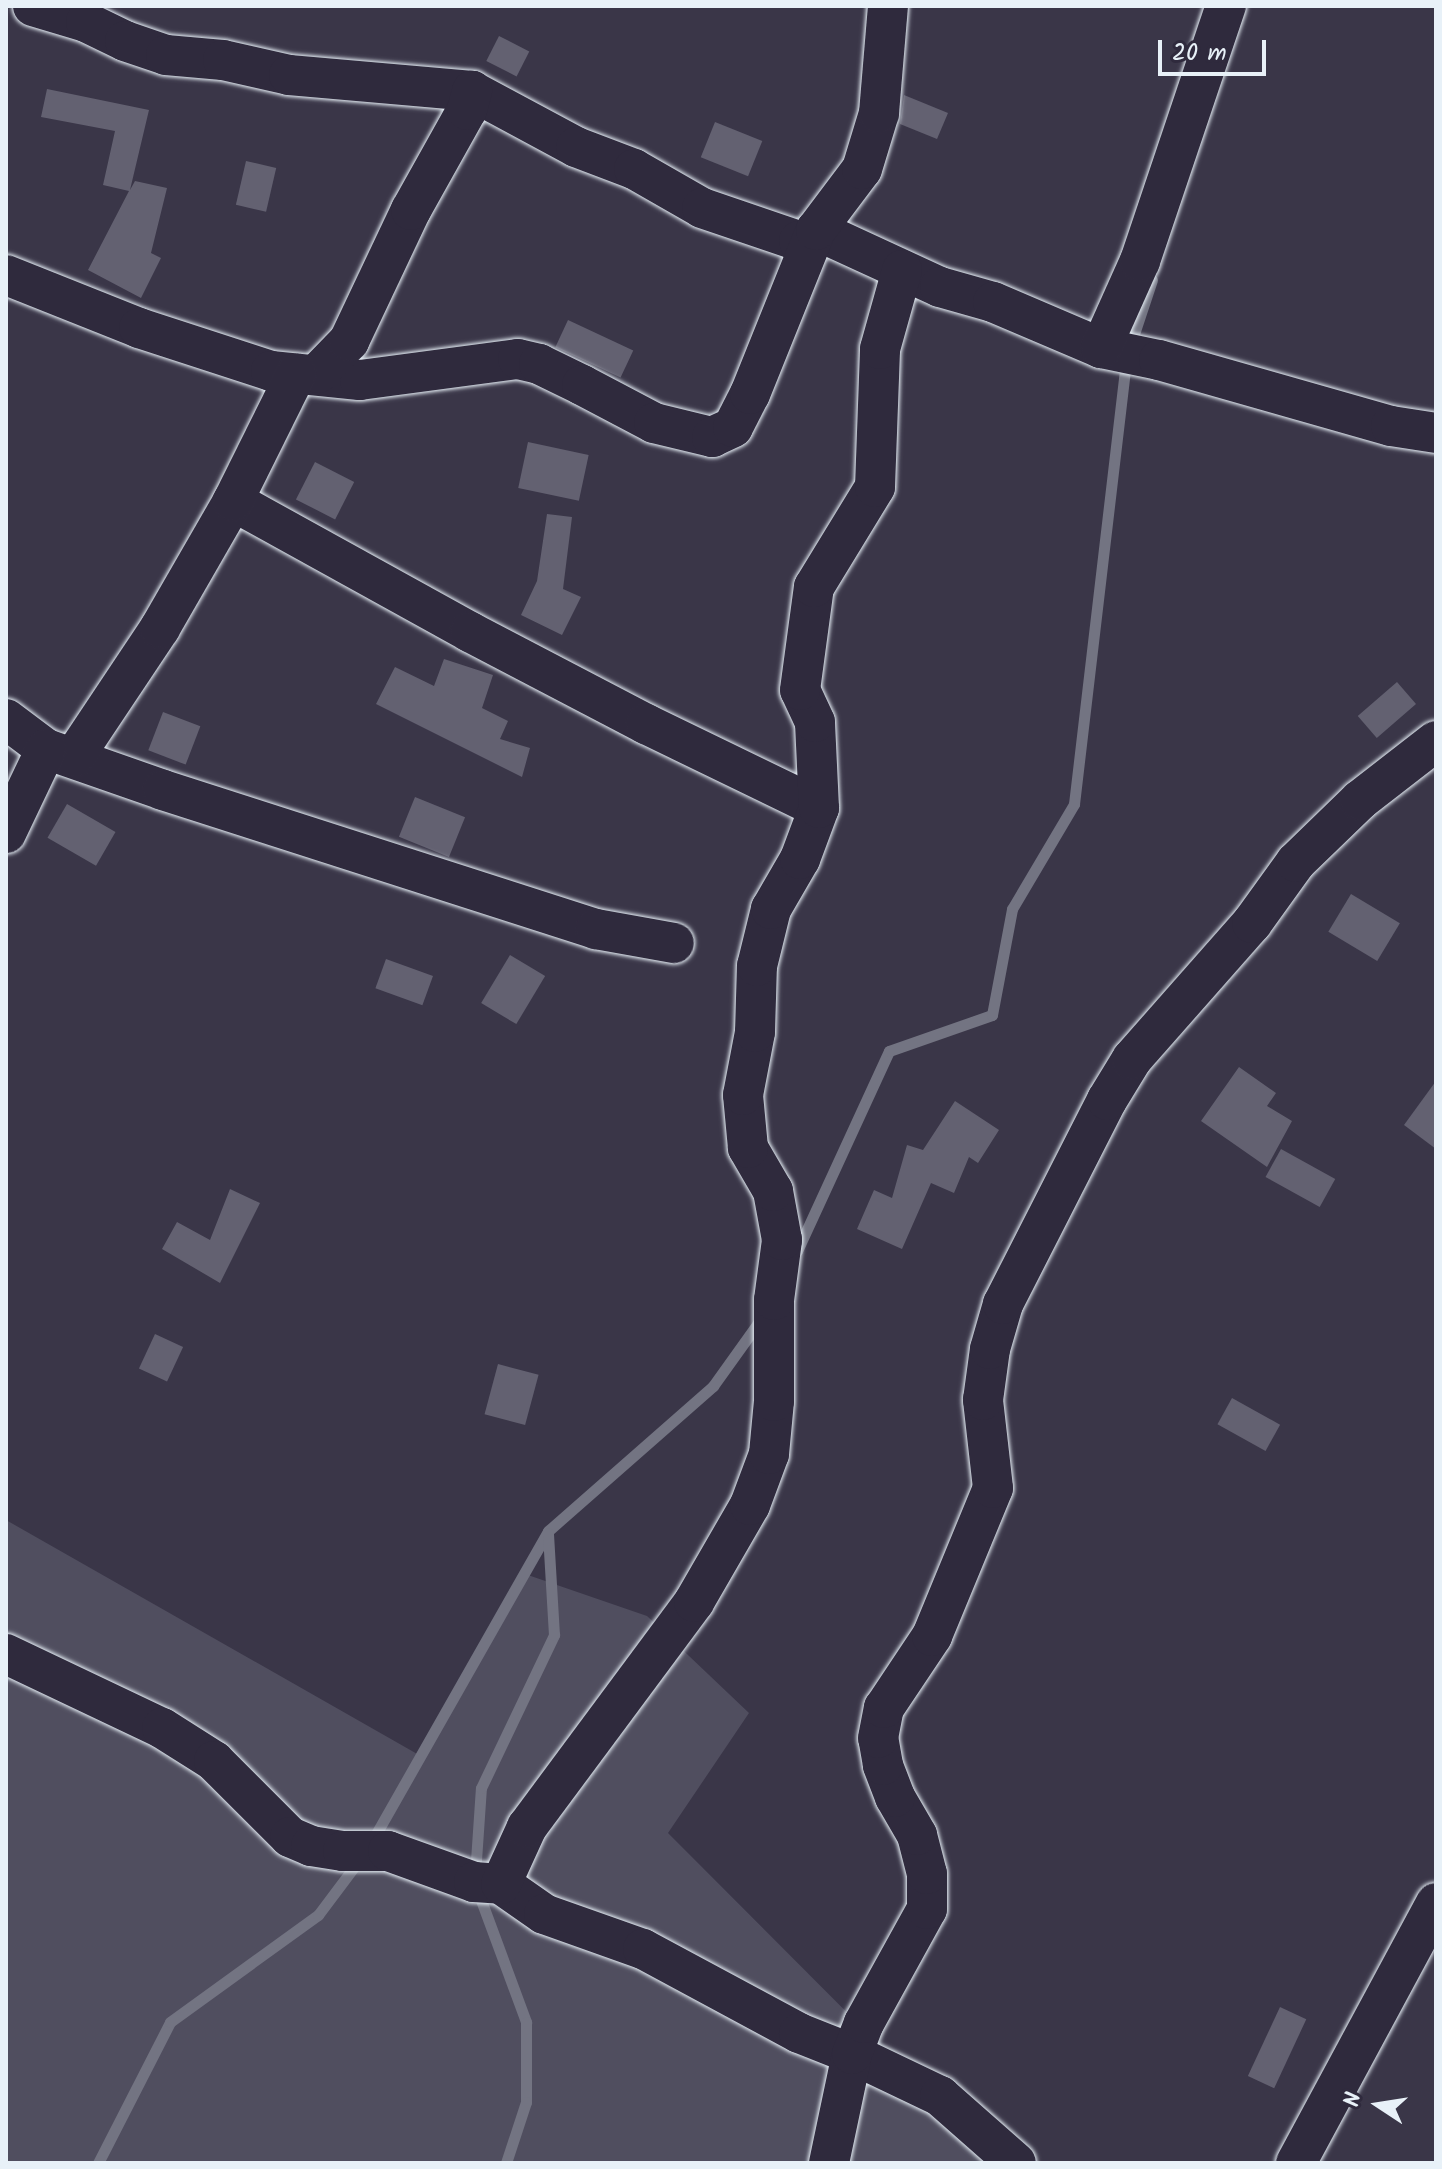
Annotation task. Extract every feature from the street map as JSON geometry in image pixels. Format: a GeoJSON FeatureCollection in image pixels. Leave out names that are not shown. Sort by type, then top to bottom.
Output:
{"type":"FeatureCollection","features":[{"type":"Feature","properties":{"kind":"street"},"geometry":{"type":"LineString","coordinates":[[33,6],[86,22],[125,41],[166,55],[223,60],[289,75],[472,91],[576,147],[634,169],[702,208],[799,241],[902,270],[940,287],[993,302],[1101,348],[1159,360],[1391,426],[1436,433]]}},
{"type":"Feature","properties":{"kind":"street"},"geometry":{"type":"LineString","coordinates":[[6,275],[139,328],[246,364],[360,380],[391,378],[491,360],[518,359],[568,378],[654,423],[712,437],[733,427],[750,394],[810,242],[862,169],[879,113],[888,6]]}},
{"type":"Feature","properties":{"kind":"street"},"geometry":{"type":"LineString","coordinates":[[1101,348],[1140,261],[1226,6]]}},
{"type":"Feature","properties":{"kind":"street"},"geometry":{"type":"LineString","coordinates":[[6,833],[60,753],[160,628],[307,374],[349,341],[405,223],[467,110],[472,91]]}},
{"type":"Feature","properties":{"kind":"street"},"geometry":{"type":"LineString","coordinates":[[501,1884],[527,1827],[710,1575],[750,1505],[769,1454],[774,1401],[774,1300],[782,1240],[773,1191],[748,1148],[743,1095],[755,1032],[757,966],[771,909],[800,859],[819,808],[815,722],[800,690],[814,587],[875,487],[880,349],[902,270]]}},
{"type":"Feature","properties":{"kind":"street"},"geometry":{"type":"LineString","coordinates":[[233,501],[470,632],[646,724],[819,808]]}},
{"type":"Feature","properties":{"kind":"street"},"geometry":{"type":"LineString","coordinates":[[6,719],[60,753],[163,790],[596,929],[674,943]]}},
{"type":"Feature","properties":{"kind":"street"},"geometry":{"type":"LineString","coordinates":[[829,2163],[852,2054],[864,2023],[927,1909],[927,1874],[917,1835],[891,1787],[878,1738],[884,1708],[932,1636],[993,1488],[983,1400],[990,1349],[1003,1304],[1107,1100],[1132,1059],[1252,923],[1296,862],[1360,800],[1436,741]]}},
{"type":"Feature","properties":{"kind":"street"},"geometry":{"type":"LineString","coordinates":[[6,1654],[162,1728],[201,1753],[241,1785],[290,1837],[311,1846],[343,1851],[388,1851],[474,1882],[501,1884],[544,1914],[643,1949],[799,2033],[852,2054],[940,2096],[1016,2163]]}},
{"type":"Feature","properties":{"kind":"street"},"geometry":{"type":"LineString","coordinates":[[1296,2163],[1436,1903]]}},
{"type":"Feature","properties":{"kind":"shaded area"},"geometry":{"type":"Polygon","coordinates":[[[6,1520],[419,1755],[525,1574],[647,1616],[749,1713],[668,1833],[997,2163],[6,2163],[6,1520]]]}},
{"type":"Feature","properties":{"kind":"building"},"geometry":{"type":"Polygon","coordinates":[[[499,36],[529,51],[517,76],[486,61],[499,36]]]}},
{"type":"Feature","properties":{"kind":"building"},"geometry":{"type":"Polygon","coordinates":[[[47,89],[149,110],[130,190],[135,181],[167,188],[151,253],[161,258],[141,298],[88,270],[129,191],[103,185],[115,131],[41,117],[47,89]]]}},
{"type":"Feature","properties":{"kind":"building"},"geometry":{"type":"Polygon","coordinates":[[[904,95],[948,113],[937,139],[900,124],[904,95]]]}},
{"type":"Feature","properties":{"kind":"building"},"geometry":{"type":"Polygon","coordinates":[[[715,122],[762,141],[748,176],[701,157],[715,122]]]}},
{"type":"Feature","properties":{"kind":"building"},"geometry":{"type":"Polygon","coordinates":[[[246,161],[276,168],[266,212],[236,205],[246,161]]]}},
{"type":"Feature","properties":{"kind":"building"},"geometry":{"type":"Polygon","coordinates":[[[568,320],[633,350],[621,378],[555,347],[568,320]]]}},
{"type":"Feature","properties":{"kind":"building"},"geometry":{"type":"Polygon","coordinates":[[[528,442],[589,455],[579,501],[518,488],[528,442]]]}},
{"type":"Feature","properties":{"kind":"building"},"geometry":{"type":"Polygon","coordinates":[[[315,462],[354,482],[335,519],[296,499],[315,462]]]}},
{"type":"Feature","properties":{"kind":"building"},"geometry":{"type":"Polygon","coordinates":[[[547,514],[572,517],[563,589],[581,597],[562,635],[521,615],[537,581],[547,514]]]}},
{"type":"Feature","properties":{"kind":"building"},"geometry":{"type":"Polygon","coordinates":[[[444,659],[493,675],[482,708],[508,721],[500,739],[530,748],[522,777],[376,704],[395,667],[434,686],[444,659]]]}},
{"type":"Feature","properties":{"kind":"building"},"geometry":{"type":"Polygon","coordinates":[[[1397,682],[1416,704],[1377,738],[1358,716],[1397,682]]]}},
{"type":"Feature","properties":{"kind":"building"},"geometry":{"type":"Polygon","coordinates":[[[163,712],[200,726],[186,765],[148,750],[163,712]]]}},
{"type":"Feature","properties":{"kind":"building"},"geometry":{"type":"Polygon","coordinates":[[[415,797],[465,817],[449,857],[399,837],[415,797]]]}},
{"type":"Feature","properties":{"kind":"building"},"geometry":{"type":"Polygon","coordinates":[[[67,804],[115,832],[96,866],[48,838],[67,804]]]}},
{"type":"Feature","properties":{"kind":"building"},"geometry":{"type":"Polygon","coordinates":[[[1351,894],[1400,923],[1377,961],[1328,932],[1351,894]]]}},
{"type":"Feature","properties":{"kind":"building"},"geometry":{"type":"Polygon","coordinates":[[[510,955],[545,976],[516,1024],[481,1003],[510,955]]]}},
{"type":"Feature","properties":{"kind":"building"},"geometry":{"type":"Polygon","coordinates":[[[386,959],[433,976],[422,1005],[375,988],[386,959]]]}},
{"type":"Feature","properties":{"kind":"building"},"geometry":{"type":"Polygon","coordinates":[[[1239,1067],[1276,1093],[1267,1106],[1292,1121],[1267,1167],[1201,1121],[1239,1067]]]}},
{"type":"Feature","properties":{"kind":"building"},"geometry":{"type":"Polygon","coordinates":[[[1436,1081],[1436,1149],[1404,1125],[1436,1081]]]}},
{"type":"Feature","properties":{"kind":"building"},"geometry":{"type":"Polygon","coordinates":[[[955,1101],[999,1130],[978,1163],[969,1157],[954,1193],[931,1183],[902,1249],[857,1229],[874,1190],[892,1198],[907,1145],[923,1150],[955,1101]]]}},
{"type":"Feature","properties":{"kind":"building"},"geometry":{"type":"Polygon","coordinates":[[[1281,1149],[1335,1179],[1320,1207],[1265,1177],[1281,1149]]]}},
{"type":"Feature","properties":{"kind":"building"},"geometry":{"type":"Polygon","coordinates":[[[230,1189],[260,1203],[220,1283],[162,1249],[177,1222],[210,1240],[230,1189]]]}},
{"type":"Feature","properties":{"kind":"building"},"geometry":{"type":"Polygon","coordinates":[[[155,1334],[183,1347],[167,1382],[139,1368],[155,1334]]]}},
{"type":"Feature","properties":{"kind":"building"},"geometry":{"type":"Polygon","coordinates":[[[498,1364],[539,1375],[525,1425],[485,1414],[498,1364]]]}},
{"type":"Feature","properties":{"kind":"building"},"geometry":{"type":"Polygon","coordinates":[[[1232,1398],[1280,1425],[1266,1451],[1217,1424],[1232,1398]]]}},
{"type":"Feature","properties":{"kind":"building"},"geometry":{"type":"Polygon","coordinates":[[[1280,2007],[1306,2019],[1274,2088],[1248,2076],[1280,2007]]]}},
{"type":"Feature","properties":{"kind":"waterway"},"geometry":{"type":"LineString","coordinates":[[797,1251],[889,1051],[992,1015],[1012,909],[1074,804],[1127,355],[1152,280]]}},
{"type":"Feature","properties":{"kind":"waterway"},"geometry":{"type":"LineString","coordinates":[[372,1841],[548,1531],[713,1386],[761,1319]]}},
{"type":"Feature","properties":{"kind":"waterway"},"geometry":{"type":"LineString","coordinates":[[475,1875],[481,1788],[554,1635],[548,1533]]}},
{"type":"Feature","properties":{"kind":"waterway"},"geometry":{"type":"LineString","coordinates":[[98,2163],[170,2022],[318,1915],[360,1859]]}},
{"type":"Feature","properties":{"kind":"waterway"},"geometry":{"type":"LineString","coordinates":[[478,1892],[526,2022],[526,2102],[506,2163]]}}]}
